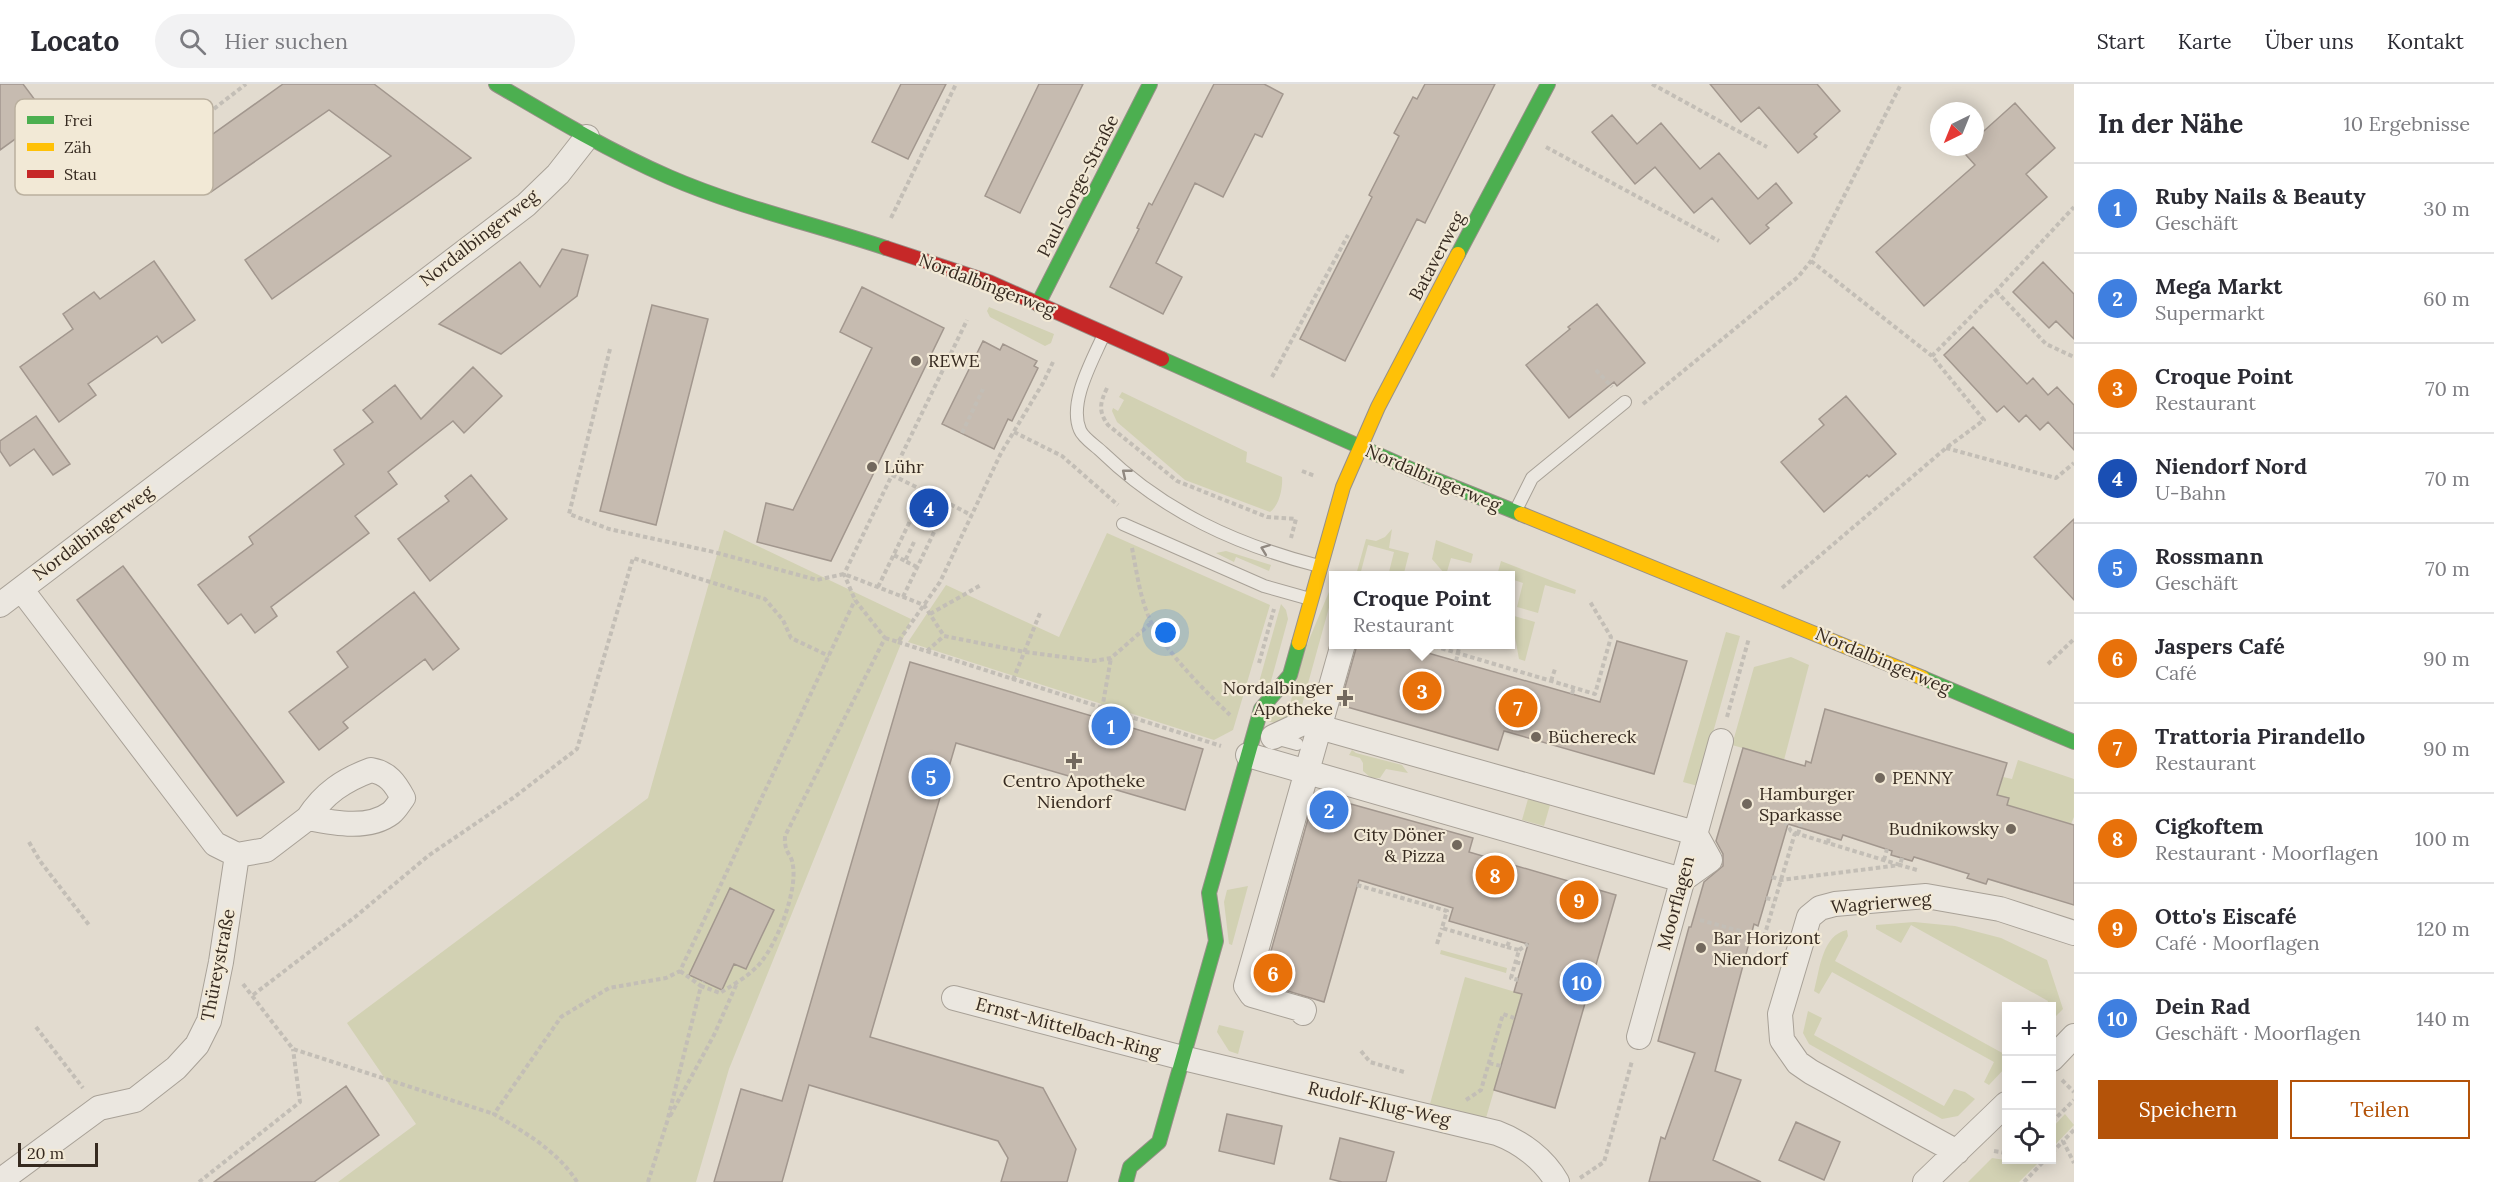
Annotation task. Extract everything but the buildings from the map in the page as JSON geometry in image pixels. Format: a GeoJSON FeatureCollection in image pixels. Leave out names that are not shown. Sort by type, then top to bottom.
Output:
{"type":"FeatureCollection","features":[{"type":"Feature","properties":{"kind":"street"},"geometry":{"type":"LineString","coordinates":[[496,84],[587,137]]}},
{"type":"Feature","properties":{"kind":"street","name":"Paul-Sorge-Straße"},"geometry":{"type":"LineString","coordinates":[[1038,304],[1150,84]]}},
{"type":"Feature","properties":{"kind":"street","name":"Bataverweg"},"geometry":{"type":"LineString","coordinates":[[1360,447],[1378,407],[1548,84]]}},
{"type":"Feature","properties":{"kind":"street","name":"Nordalbingerweg"},"geometry":{"type":"LineString","coordinates":[[0,604],[526,205],[558,174],[587,137],[669,177],[720,196],[965,273],[1360,447],[1757,609],[2074,742]]}},
{"type":"Feature","properties":{"kind":"street","name":"Ernst-Mittelbach-Ring"},"geometry":{"type":"LineString","coordinates":[[1126,1182],[1130,1167],[1159,1142],[1216,941],[1209,893],[1258,741],[1261,709],[1290,675],[1343,487],[1360,447]]}},
{"type":"Feature","properties":{"kind":"street"},"geometry":{"type":"LineString","coordinates":[[21,589],[215,844],[237,855],[266,850],[308,818]]}},
{"type":"Feature","properties":{"kind":"street"},"geometry":{"type":"LineString","coordinates":[[1293,1003],[1252,995],[1246,986],[1342,649]]}},
{"type":"Feature","properties":{"kind":"street"},"geometry":{"type":"LineString","coordinates":[[1258,741],[1303,723],[1695,833]]}},
{"type":"Feature","properties":{"kind":"street"},"geometry":{"type":"LineString","coordinates":[[1258,741],[1307,771],[1682,880]]}},
{"type":"Feature","properties":{"kind":"street","name":"Moorflagen"},"geometry":{"type":"LineString","coordinates":[[1639,1037],[1720,741]]}},
{"type":"Feature","properties":{"kind":"street","name":"Thüreystraße"},"geometry":{"type":"LineString","coordinates":[[0,1181],[99,1108],[135,1100],[176,1068],[197,1045],[209,1021],[221,962],[237,855]]}},
{"type":"Feature","properties":{"kind":"street","name":"Wagrierweg"},"geometry":{"type":"LineString","coordinates":[[1957,1152],[1811,1072],[1788,1052],[1780,1030],[1780,1014],[1809,917],[1820,908],[1835,904],[1926,896],[2000,909],[2074,933]]}},
{"type":"Feature","properties":{"kind":"street","name":"Ernst-Mittelbach-Ring"},"geometry":{"type":"LineString","coordinates":[[954,998],[1183,1058]]}},
{"type":"Feature","properties":{"kind":"street"},"geometry":{"type":"LineString","coordinates":[[2055,1056],[2074,1036]]}},
{"type":"Feature","properties":{"kind":"street","name":"Rudolf-Klug-Weg"},"geometry":{"type":"LineString","coordinates":[[1183,1058],[1497,1133],[1511,1138],[1527,1149],[1549,1170],[1557,1182]]}},
{"type":"Feature","properties":{"kind":"street"},"geometry":{"type":"LineString","coordinates":[[1936,1179],[1957,1152],[2002,1109]]}},
{"type":"Feature","properties":{"kind":"lane"},"geometry":{"type":"LineString","coordinates":[[1105,333],[1077,403],[1080,431],[1122,471],[1172,508],[1223,534],[1287,558],[1320,567]]}},
{"type":"Feature","properties":{"kind":"lane"},"geometry":{"type":"LineString","coordinates":[[1515,512],[1532,478],[1624,402]]}},
{"type":"Feature","properties":{"kind":"lane"},"geometry":{"type":"LineString","coordinates":[[1125,525],[1264,586],[1311,600]]}},
{"type":"Feature","properties":{"kind":"lane"},"geometry":{"type":"LineString","coordinates":[[1258,741],[1297,744]]}},
{"type":"Feature","properties":{"kind":"path"},"geometry":{"type":"LineString","coordinates":[[213,110],[246,84]]}},
{"type":"Feature","properties":{"kind":"path"},"geometry":{"type":"LineString","coordinates":[[878,245],[956,84]]}},
{"type":"Feature","properties":{"kind":"path"},"geometry":{"type":"LineString","coordinates":[[1652,84],[1767,147]]}},
{"type":"Feature","properties":{"kind":"path"},"geometry":{"type":"LineString","coordinates":[[1634,412],[1798,276],[1811,261],[1901,84]]}},
{"type":"Feature","properties":{"kind":"path"},"geometry":{"type":"LineString","coordinates":[[1522,134],[1719,241]]}},
{"type":"Feature","properties":{"kind":"path"},"geometry":{"type":"LineString","coordinates":[[1932,356],[2074,207]]}},
{"type":"Feature","properties":{"kind":"path"},"geometry":{"type":"LineString","coordinates":[[1259,402],[1348,235]]}},
{"type":"Feature","properties":{"kind":"path"},"geometry":{"type":"LineString","coordinates":[[1720,741],[1757,609],[1946,447],[1984,420],[1932,356],[1811,261]]}},
{"type":"Feature","properties":{"kind":"path"},"geometry":{"type":"LineString","coordinates":[[1996,291],[2046,344],[2074,357]]}},
{"type":"Feature","properties":{"kind":"path"},"geometry":{"type":"LineString","coordinates":[[967,320],[844,574],[855,600],[885,638],[1102,709],[1258,741]]}},
{"type":"Feature","properties":{"kind":"path"},"geometry":{"type":"LineString","coordinates":[[609,349],[569,513],[609,529],[714,552],[817,580],[844,574],[924,605],[944,636],[1025,652],[1094,661],[1111,658],[1151,623]]}},
{"type":"Feature","properties":{"kind":"path"},"geometry":{"type":"LineString","coordinates":[[898,642],[940,582],[1001,453],[1053,362]]}},
{"type":"Feature","properties":{"kind":"path"},"geometry":{"type":"LineString","coordinates":[[1107,388],[1100,403],[1101,415],[1108,425],[1177,481],[1268,517],[1296,519],[1287,558]]}},
{"type":"Feature","properties":{"kind":"path"},"geometry":{"type":"LineString","coordinates":[[962,433],[982,389]]}},
{"type":"Feature","properties":{"kind":"path"},"geometry":{"type":"LineString","coordinates":[[1014,432],[1062,456],[1125,510],[1125,525],[1142,599],[1151,623],[1166,646],[1228,714],[1258,741]]}},
{"type":"Feature","properties":{"kind":"path"},"geometry":{"type":"LineString","coordinates":[[1946,447],[2056,478],[2074,463]]}},
{"type":"Feature","properties":{"kind":"path"},"geometry":{"type":"LineString","coordinates":[[892,475],[971,514]]}},
{"type":"Feature","properties":{"kind":"path"},"geometry":{"type":"LineString","coordinates":[[878,587],[924,491]]}},
{"type":"Feature","properties":{"kind":"path"},"geometry":{"type":"LineString","coordinates":[[903,597],[948,503]]}},
{"type":"Feature","properties":{"kind":"path"},"geometry":{"type":"LineString","coordinates":[[912,517],[936,528]]}},
{"type":"Feature","properties":{"kind":"path"},"geometry":{"type":"LineString","coordinates":[[905,561],[914,542]]}},
{"type":"Feature","properties":{"kind":"path"},"geometry":{"type":"LineString","coordinates":[[894,555],[917,567]]}},
{"type":"Feature","properties":{"kind":"path"},"geometry":{"type":"LineString","coordinates":[[253,995],[355,917],[428,856],[513,798],[577,749],[633,558],[765,600],[783,620],[791,638],[829,656]]}},
{"type":"Feature","properties":{"kind":"path"},"geometry":{"type":"LineString","coordinates":[[930,614],[981,585]]}},
{"type":"Feature","properties":{"kind":"path"},"geometry":{"type":"LineString","coordinates":[[1258,669],[1279,590]]}},
{"type":"Feature","properties":{"kind":"path"},"geometry":{"type":"LineString","coordinates":[[494,1114],[561,1017],[609,988],[666,978],[680,971],[855,600]]}},
{"type":"Feature","properties":{"kind":"path"},"geometry":{"type":"LineString","coordinates":[[1441,649],[1595,694],[1611,637],[1589,600]]}},
{"type":"Feature","properties":{"kind":"path"},"geometry":{"type":"LineString","coordinates":[[1013,680],[1040,613]]}},
{"type":"Feature","properties":{"kind":"path"},"geometry":{"type":"LineString","coordinates":[[926,651],[944,636]]}},
{"type":"Feature","properties":{"kind":"path"},"geometry":{"type":"LineString","coordinates":[[680,971],[720,993],[738,982],[761,962],[778,932],[793,889],[794,864],[784,849],[785,836],[885,638]]}},
{"type":"Feature","properties":{"kind":"path"},"geometry":{"type":"LineString","coordinates":[[2048,664],[2074,639]]}},
{"type":"Feature","properties":{"kind":"path"},"geometry":{"type":"LineString","coordinates":[[1456,661],[1459,649]]}},
{"type":"Feature","properties":{"kind":"path"},"geometry":{"type":"LineString","coordinates":[[1102,709],[1111,658]]}},
{"type":"Feature","properties":{"kind":"path"},"geometry":{"type":"LineString","coordinates":[[1551,681],[1555,669]]}},
{"type":"Feature","properties":{"kind":"path"},"geometry":{"type":"LineString","coordinates":[[1572,694],[1574,687]]}},
{"type":"Feature","properties":{"kind":"path"},"geometry":{"type":"LineString","coordinates":[[1785,822],[1791,831],[1828,843],[1900,865],[1902,858]]}},
{"type":"Feature","properties":{"kind":"path"},"geometry":{"type":"LineString","coordinates":[[1764,937],[1774,900],[1801,823]]}},
{"type":"Feature","properties":{"kind":"path"},"geometry":{"type":"LineString","coordinates":[[1828,843],[1829,836]]}},
{"type":"Feature","properties":{"kind":"path"},"geometry":{"type":"LineString","coordinates":[[29,842],[40,861],[89,925]]}},
{"type":"Feature","properties":{"kind":"path"},"geometry":{"type":"LineString","coordinates":[[1884,860],[1887,849]]}},
{"type":"Feature","properties":{"kind":"path"},"geometry":{"type":"LineString","coordinates":[[1357,885],[1394,893],[1447,911],[1437,944]]}},
{"type":"Feature","properties":{"kind":"path"},"geometry":{"type":"LineString","coordinates":[[1766,898],[1774,900]]}},
{"type":"Feature","properties":{"kind":"path"},"geometry":{"type":"LineString","coordinates":[[1700,920],[1799,947]]}},
{"type":"Feature","properties":{"kind":"path"},"geometry":{"type":"LineString","coordinates":[[1442,928],[1519,950]]}},
{"type":"Feature","properties":{"kind":"path"},"geometry":{"type":"LineString","coordinates":[[1468,936],[1471,928]]}},
{"type":"Feature","properties":{"kind":"path"},"geometry":{"type":"LineString","coordinates":[[1508,947],[1510,939]]}},
{"type":"Feature","properties":{"kind":"path"},"geometry":{"type":"LineString","coordinates":[[1518,980],[1511,978],[1515,962],[1519,950],[1528,944]]}},
{"type":"Feature","properties":{"kind":"path"},"geometry":{"type":"LineString","coordinates":[[199,1182],[300,1102],[293,1049],[253,995],[221,962]]}},
{"type":"Feature","properties":{"kind":"path"},"geometry":{"type":"LineString","coordinates":[[1515,962],[1522,964]]}},
{"type":"Feature","properties":{"kind":"path"},"geometry":{"type":"LineString","coordinates":[[667,1122],[714,1035],[738,982]]}},
{"type":"Feature","properties":{"kind":"path"},"geometry":{"type":"LineString","coordinates":[[648,1182],[667,1122],[703,984]]}},
{"type":"Feature","properties":{"kind":"path"},"geometry":{"type":"LineString","coordinates":[[1463,1107],[1465,1101],[1481,1090],[1503,1014],[1514,1018]]}},
{"type":"Feature","properties":{"kind":"path"},"geometry":{"type":"LineString","coordinates":[[36,1027],[99,1108]]}},
{"type":"Feature","properties":{"kind":"path"},"geometry":{"type":"LineString","coordinates":[[1575,1182],[1604,1162],[1639,1037]]}},
{"type":"Feature","properties":{"kind":"path"},"geometry":{"type":"LineString","coordinates":[[293,1049],[494,1114],[532,1137],[570,1172],[577,1182]]}},
{"type":"Feature","properties":{"kind":"path"},"geometry":{"type":"LineString","coordinates":[[1360,1051],[1370,1062],[1404,1072]]}},
{"type":"Feature","properties":{"kind":"path"},"geometry":{"type":"LineString","coordinates":[[1489,1063],[1501,1066]]}},
{"type":"Feature","properties":{"kind":"path"},"geometry":{"type":"LineString","coordinates":[[2056,1118],[2074,1100]]}},
{"type":"Feature","properties":{"kind":"path"},"geometry":{"type":"LineString","coordinates":[[2056,1149],[2074,1130]]}},
{"type":"Feature","properties":{"kind":"path"},"geometry":{"type":"LineString","coordinates":[[2063,1141],[2074,1164]]}},
{"type":"Feature","properties":{"kind":"path"},"geometry":{"type":"LineString","coordinates":[[2024,1182],[2041,1164]]}},
{"type":"Feature","properties":{"kind":"green space"},"geometry":{"type":"Polygon","coordinates":[[[989,307],[1054,334],[1051,343],[1045,346],[990,317],[987,311],[989,307]]]}},
{"type":"Feature","properties":{"kind":"green space"},"geometry":{"type":"Polygon","coordinates":[[[1122,392],[1247,452],[1246,462],[1282,477],[1280,496],[1276,506],[1270,512],[1185,480],[1117,422],[1112,411],[1113,408],[1118,411],[1124,400],[1119,397],[1122,392]]]}},
{"type":"Feature","properties":{"kind":"green space"},"geometry":{"type":"Polygon","coordinates":[[[1392,529],[1389,548],[1409,553],[1404,571],[1389,571],[1394,552],[1368,545],[1361,571],[1357,571],[1366,539],[1376,541],[1385,537],[1392,529]]]}},
{"type":"Feature","properties":{"kind":"green space"},"geometry":{"type":"Polygon","coordinates":[[[724,530],[911,619],[729,1069],[696,1182],[338,1182],[416,1124],[347,1023],[648,798],[724,530]]]}},
{"type":"Feature","properties":{"kind":"green space"},"geometry":{"type":"Polygon","coordinates":[[[1107,533],[1270,605],[1233,730],[1214,740],[908,642],[946,585],[1059,637],[1107,533]]]}},
{"type":"Feature","properties":{"kind":"green space"},"geometry":{"type":"Polygon","coordinates":[[[1436,540],[1473,554],[1471,563],[1451,558],[1447,571],[1442,571],[1432,559],[1436,540]]]}},
{"type":"Feature","properties":{"kind":"green space"},"geometry":{"type":"Polygon","coordinates":[[[1226,551],[1271,565],[1269,571],[1236,557],[1234,562],[1216,553],[1226,551]]]}},
{"type":"Feature","properties":{"kind":"green space"},"geometry":{"type":"Polygon","coordinates":[[[1501,561],[1576,590],[1575,594],[1545,585],[1538,613],[1517,607],[1523,583],[1515,580],[1515,571],[1498,571],[1501,561]]]}},
{"type":"Feature","properties":{"kind":"green space"},"geometry":{"type":"Polygon","coordinates":[[[1329,592],[1329,607],[1299,716],[1287,726],[1267,721],[1275,707],[1290,704],[1306,647],[1329,592]]]}},
{"type":"Feature","properties":{"kind":"green space"},"geometry":{"type":"Polygon","coordinates":[[[1281,604],[1286,610],[1288,619],[1268,692],[1256,693],[1281,604]]]}},
{"type":"Feature","properties":{"kind":"green space"},"geometry":{"type":"Polygon","coordinates":[[[1515,616],[1535,622],[1525,661],[1519,659],[1515,637],[1515,616]]]}},
{"type":"Feature","properties":{"kind":"green space"},"geometry":{"type":"Polygon","coordinates":[[[1726,632],[1740,636],[1698,786],[1683,782],[1726,632]]]}},
{"type":"Feature","properties":{"kind":"green space"},"geometry":{"type":"Polygon","coordinates":[[[1791,657],[1809,665],[1784,760],[1732,745],[1754,667],[1791,657]]]}},
{"type":"Feature","properties":{"kind":"green space"},"geometry":{"type":"Polygon","coordinates":[[[1352,750],[1402,765],[1408,773],[1386,769],[1380,778],[1371,778],[1363,771],[1360,758],[1349,755],[1352,750]]]}},
{"type":"Feature","properties":{"kind":"green space"},"geometry":{"type":"Polygon","coordinates":[[[2018,760],[2074,779],[2074,817],[2071,824],[2006,806],[2009,798],[1997,795],[2003,777],[2012,779],[2018,760]]]}},
{"type":"Feature","properties":{"kind":"green space"},"geometry":{"type":"Polygon","coordinates":[[[1528,799],[1550,805],[1544,826],[1522,820],[1528,799]]]}},
{"type":"Feature","properties":{"kind":"green space"},"geometry":{"type":"Polygon","coordinates":[[[1248,886],[1232,945],[1229,944],[1224,902],[1227,890],[1248,886]]]}},
{"type":"Feature","properties":{"kind":"green space"},"geometry":{"type":"Polygon","coordinates":[[[1914,922],[1955,926],[2001,938],[2047,960],[2063,1009],[2056,1016],[2056,1002],[2048,1002],[1911,925],[1901,943],[1876,929],[1876,925],[1914,922]]]}},
{"type":"Feature","properties":{"kind":"green space"},"geometry":{"type":"Polygon","coordinates":[[[1847,930],[1848,936],[1835,961],[2002,1053],[2002,1071],[1989,1085],[1984,1082],[1994,1062],[1832,972],[1819,994],[1814,991],[1823,954],[1832,939],[1847,930]]]}},
{"type":"Feature","properties":{"kind":"green space"},"geometry":{"type":"Polygon","coordinates":[[[1441,950],[1507,968],[1506,973],[1440,954],[1441,950]]]}},
{"type":"Feature","properties":{"kind":"green space"},"geometry":{"type":"Polygon","coordinates":[[[1465,977],[1522,994],[1486,1118],[1430,1104],[1465,977]]]}},
{"type":"Feature","properties":{"kind":"green space"},"geometry":{"type":"Polygon","coordinates":[[[1808,1011],[1822,1018],[1814,1035],[1944,1106],[1954,1089],[1965,1092],[1975,1099],[1958,1116],[1942,1119],[1809,1044],[1803,1033],[1808,1011]]]}},
{"type":"Feature","properties":{"kind":"green space"},"geometry":{"type":"Polygon","coordinates":[[[1219,1025],[1244,1031],[1238,1054],[1229,1051],[1217,1032],[1219,1025]]]}},
{"type":"Feature","properties":{"kind":"green space"},"geometry":{"type":"Polygon","coordinates":[[[2065,1114],[2074,1125],[2056,1144],[2056,1124],[2065,1114]]]}},
{"type":"Feature","properties":{"kind":"green space"},"geometry":{"type":"Polygon","coordinates":[[[1992,1158],[2002,1160],[2002,1164],[2037,1164],[2019,1182],[1968,1182],[1992,1158]]]}},
{"type":"Feature","properties":{"kind":"traffic: fast"},"geometry":{"type":"LineString","coordinates":[[496,84],[603,145],[695,188],[886,248]]}},
{"type":"Feature","properties":{"kind":"traffic: fast"},"geometry":{"type":"LineString","coordinates":[[1038,304],[1150,84]]}},
{"type":"Feature","properties":{"kind":"traffic: fast"},"geometry":{"type":"LineString","coordinates":[[1458,254],[1548,84]]}},
{"type":"Feature","properties":{"kind":"traffic: fast"},"geometry":{"type":"LineString","coordinates":[[1162,359],[1424,475],[1521,514]]}},
{"type":"Feature","properties":{"kind":"traffic: fast"},"geometry":{"type":"LineString","coordinates":[[1126,1182],[1130,1167],[1159,1142],[1216,941],[1209,893],[1261,709],[1290,675],[1299,643]]}},
{"type":"Feature","properties":{"kind":"traffic: fast"},"geometry":{"type":"LineString","coordinates":[[1923,678],[2074,742]]}},
{"type":"Feature","properties":{"kind":"traffic: slow"},"geometry":{"type":"LineString","coordinates":[[1299,643],[1343,487],[1378,407],[1458,254]]}},
{"type":"Feature","properties":{"kind":"traffic: slow"},"geometry":{"type":"LineString","coordinates":[[1521,514],[1923,678]]}},
{"type":"Feature","properties":{"kind":"traffic: jam"},"geometry":{"type":"LineString","coordinates":[[886,248],[989,282],[1162,359]]}},
{"type":"Feature","properties":{"kind":"place","name":"REWE"},"geometry":{"type":"Point","coordinates":[916,361]}},
{"type":"Feature","properties":{"kind":"place","name":"Lühr"},"geometry":{"type":"Point","coordinates":[872,467]}},
{"type":"Feature","properties":{"kind":"place","name":"Niendorf Nord"},"geometry":{"type":"Point","coordinates":[929,508]}},
{"type":"Feature","properties":{"kind":"place","name":"Croque Point"},"geometry":{"type":"Point","coordinates":[1422,691]}},
{"type":"Feature","properties":{"kind":"place","name":"Nordalbinger Apotheke"},"geometry":{"type":"Point","coordinates":[1345,698]}},
{"type":"Feature","properties":{"kind":"place","name":"Trattoria Pirandello"},"geometry":{"type":"Point","coordinates":[1518,708]}},
{"type":"Feature","properties":{"kind":"place","name":"Ruby Nails & Beauty"},"geometry":{"type":"Point","coordinates":[1111,726]}},
{"type":"Feature","properties":{"kind":"place","name":"Büchereck"},"geometry":{"type":"Point","coordinates":[1536,737]}},
{"type":"Feature","properties":{"kind":"place","name":"Centro Apotheke Niendorf"},"geometry":{"type":"Point","coordinates":[1074,761]}},
{"type":"Feature","properties":{"kind":"place","name":"Rossmann"},"geometry":{"type":"Point","coordinates":[931,777]}},
{"type":"Feature","properties":{"kind":"place","name":"PENNY"},"geometry":{"type":"Point","coordinates":[1880,778]}},
{"type":"Feature","properties":{"kind":"place","name":"Hamburger Sparkasse"},"geometry":{"type":"Point","coordinates":[1747,804]}},
{"type":"Feature","properties":{"kind":"place","name":"Mega Markt"},"geometry":{"type":"Point","coordinates":[1329,810]}},
{"type":"Feature","properties":{"kind":"place","name":"Budnikowsky"},"geometry":{"type":"Point","coordinates":[2011,829]}},
{"type":"Feature","properties":{"kind":"place","name":"City Döner & Pizza"},"geometry":{"type":"Point","coordinates":[1457,845]}},
{"type":"Feature","properties":{"kind":"place","name":"Cigkoftem"},"geometry":{"type":"Point","coordinates":[1495,875]}},
{"type":"Feature","properties":{"kind":"place","name":"Otto's Eiscafé"},"geometry":{"type":"Point","coordinates":[1579,900]}},
{"type":"Feature","properties":{"kind":"place","name":"Bar Horizont Niendorf"},"geometry":{"type":"Point","coordinates":[1701,948]}},
{"type":"Feature","properties":{"kind":"place","name":"Jaspers Café"},"geometry":{"type":"Point","coordinates":[1273,973]}},
{"type":"Feature","properties":{"kind":"place","name":"Dein Rad"},"geometry":{"type":"Point","coordinates":[1582,982]}}]}
